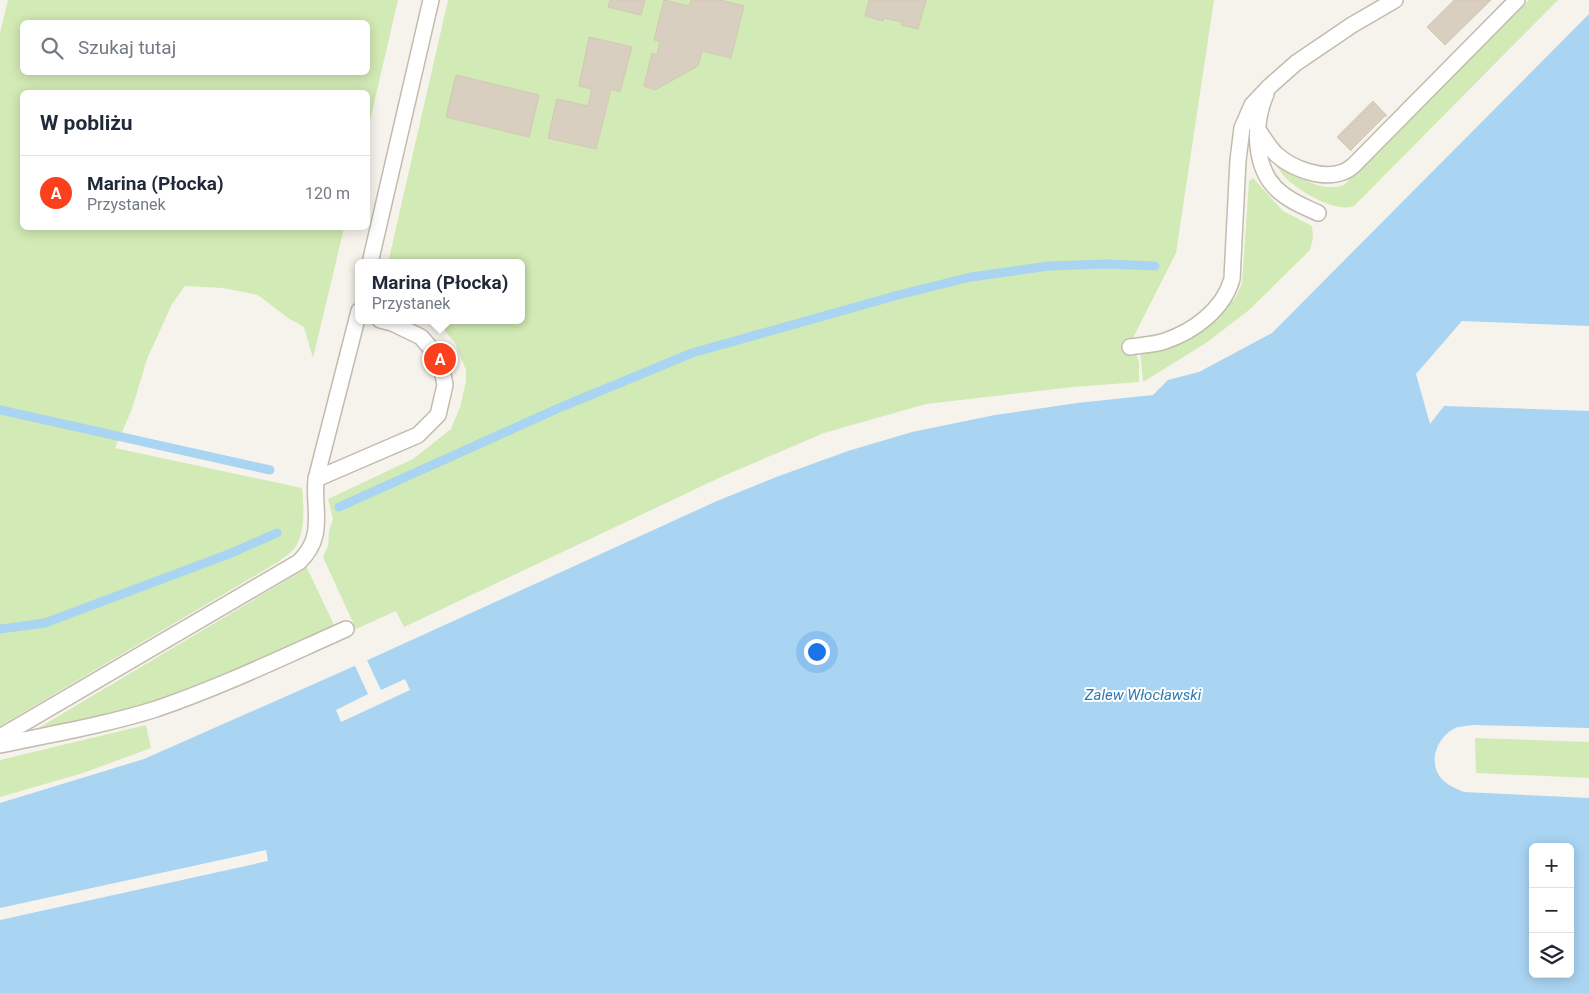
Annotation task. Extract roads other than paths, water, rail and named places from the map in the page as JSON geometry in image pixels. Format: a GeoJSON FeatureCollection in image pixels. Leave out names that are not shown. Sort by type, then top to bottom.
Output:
{"type":"FeatureCollection","features":[{"type":"Feature","properties":{"kind":"lane"},"geometry":{"type":"LineString","coordinates":[[371,259],[431,0]]}},
{"type":"Feature","properties":{"kind":"lane"},"geometry":{"type":"LineString","coordinates":[[1130,347],[1163,342],[1182,334],[1203,320],[1219,306],[1228,292],[1232,280],[1238,160],[1242,128],[1252,105],[1296,63],[1352,25],[1395,0]]}},
{"type":"Feature","properties":{"kind":"lane"},"geometry":{"type":"LineString","coordinates":[[1258,130],[1277,155],[1296,167],[1315,173],[1331,174],[1343,172],[1353,166],[1517,0]]}},
{"type":"Feature","properties":{"kind":"lane"},"geometry":{"type":"LineString","coordinates":[[1270,86],[1263,101],[1258,130],[1262,163],[1270,181],[1279,192],[1318,213]]}},
{"type":"Feature","properties":{"kind":"lane"},"geometry":{"type":"LineString","coordinates":[[0,737],[299,562],[309,552],[316,536],[317,516],[314,495],[316,478],[356,324]]}},
{"type":"Feature","properties":{"kind":"lane"},"geometry":{"type":"LineString","coordinates":[[316,478],[418,435],[438,414],[445,385],[440,359],[421,337],[392,324]]}},
{"type":"Feature","properties":{"kind":"lane"},"geometry":{"type":"LineString","coordinates":[[0,745],[113,722],[156,709],[215,688],[346,629]]}},
{"type":"Feature","properties":{"kind":"water","name":"Zalew Włocławski"},"geometry":{"type":"Polygon","coordinates":[[[1589,14],[1589,326],[1462,321],[1416,374],[1430,424],[1444,406],[1589,411],[1589,728],[1473,725],[1458,727],[1440,742],[1435,757],[1435,764],[1437,772],[1443,780],[1464,792],[1589,798],[1589,993],[0,993],[0,803],[144,759],[359,664],[717,501],[848,451],[912,432],[995,415],[1077,403],[1153,395],[1168,380],[1199,372],[1272,333],[1589,14]]]}},
{"type":"Feature","properties":{"kind":"waterway"},"geometry":{"type":"LineString","coordinates":[[339,507],[559,408],[692,353],[902,294],[971,277],[1049,266],[1107,264],[1155,266]]}},
{"type":"Feature","properties":{"kind":"waterway"},"geometry":{"type":"LineString","coordinates":[[0,410],[270,470]]}},
{"type":"Feature","properties":{"kind":"waterway"},"geometry":{"type":"LineString","coordinates":[[0,629],[45,623],[229,554],[277,533]]}},
{"type":"Feature","properties":{"kind":"place","name":"Marina (Płocka)"},"geometry":{"type":"Point","coordinates":[440,359]}}]}
